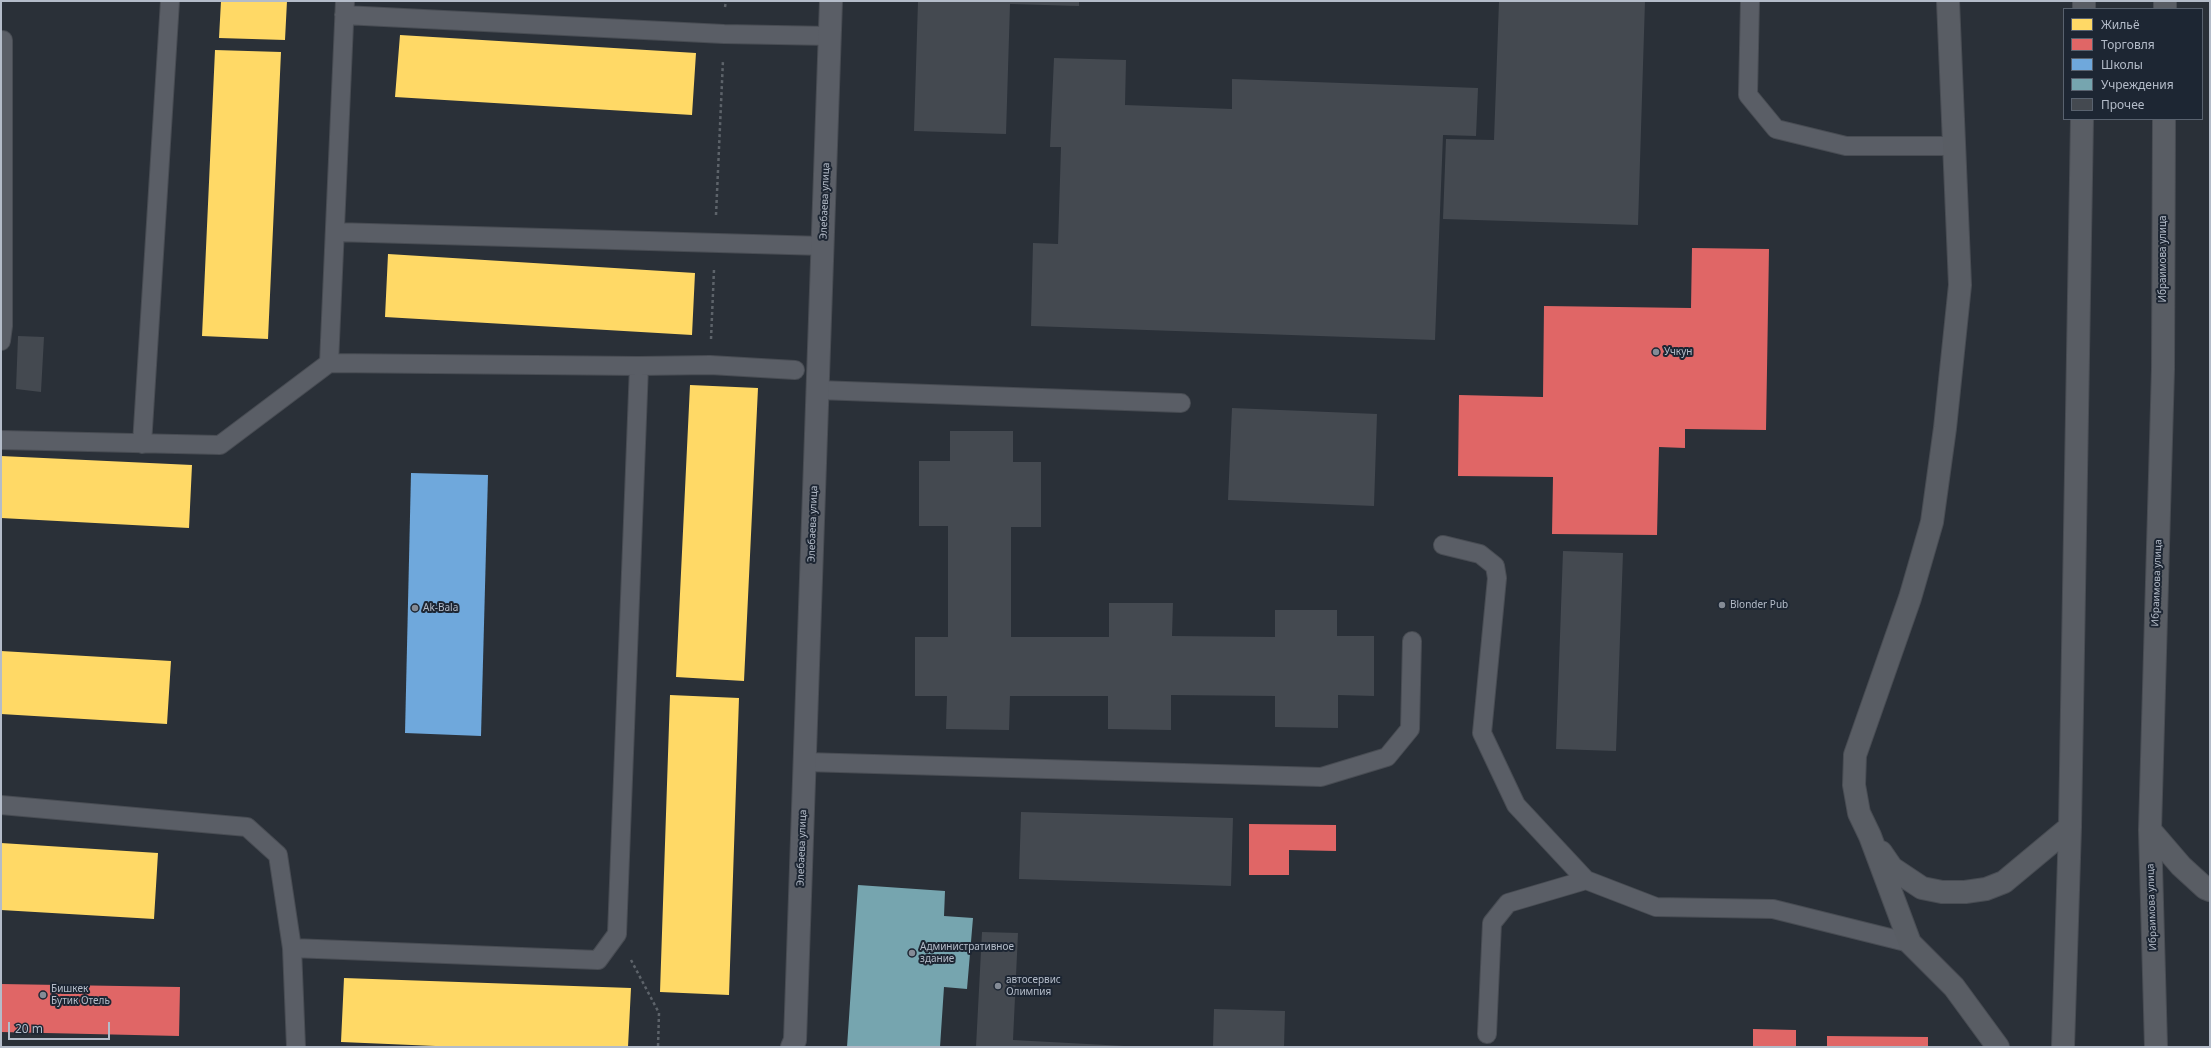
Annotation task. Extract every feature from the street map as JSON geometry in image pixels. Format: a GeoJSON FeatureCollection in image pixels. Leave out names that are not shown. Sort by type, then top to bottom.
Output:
{"type":"FeatureCollection","features":[{"type":"Feature","properties":{"kind":"main road"},"geometry":{"type":"LineString","coordinates":[[1948,1],[1960,285],[1945,428],[1932,522],[1910,598],[1855,755],[1854,785],[1859,814],[1870,836],[1910,943],[1954,987],[1998,1047]]}},
{"type":"Feature","properties":{"kind":"main road"},"geometry":{"type":"LineString","coordinates":[[2063,1047],[2070,827],[2082,120]]}},
{"type":"Feature","properties":{"kind":"main road","name":"Ибраимова улица"},"geometry":{"type":"LineString","coordinates":[[2156,1047],[2150,830],[2163,369],[2164,120]]}},
{"type":"Feature","properties":{"kind":"main road"},"geometry":{"type":"LineString","coordinates":[[1870,836],[1892,868],[1922,888],[1942,892],[1965,892],[1986,889],[2004,882],[2070,827]]}},
{"type":"Feature","properties":{"kind":"main road"},"geometry":{"type":"LineString","coordinates":[[2150,830],[2181,866],[2205,888],[2210,890]]}},
{"type":"Feature","properties":{"kind":"street","name":"Элебаева улица"},"geometry":{"type":"LineString","coordinates":[[792,1047],[795,1040],[831,1]]}},
{"type":"Feature","properties":{"kind":"lane"},"geometry":{"type":"LineString","coordinates":[[142,444],[170,1]]}},
{"type":"Feature","properties":{"kind":"lane"},"geometry":{"type":"LineString","coordinates":[[1750,1],[1748,95],[1776,128],[1846,146],[1954,146]]}},
{"type":"Feature","properties":{"kind":"lane"},"geometry":{"type":"LineString","coordinates":[[330,362],[344,8],[724,34],[830,36]]}},
{"type":"Feature","properties":{"kind":"lane"},"geometry":{"type":"LineString","coordinates":[[1,341],[3,326],[3,40]]}},
{"type":"Feature","properties":{"kind":"lane"},"geometry":{"type":"LineString","coordinates":[[335,232],[715,241],[823,246]]}},
{"type":"Feature","properties":{"kind":"lane"},"geometry":{"type":"LineString","coordinates":[[1,440],[220,445],[330,362],[640,366],[710,365],[795,370]]}},
{"type":"Feature","properties":{"kind":"lane"},"geometry":{"type":"LineString","coordinates":[[292,948],[598,960],[617,934],[640,366]]}},
{"type":"Feature","properties":{"kind":"lane"},"geometry":{"type":"LineString","coordinates":[[818,390],[1181,403]]}},
{"type":"Feature","properties":{"kind":"lane"},"geometry":{"type":"LineString","coordinates":[[1442,545],[1480,554],[1495,566],[1497,578],[1482,733],[1516,805],[1586,880],[1656,907],[1773,909],[1910,943]]}},
{"type":"Feature","properties":{"kind":"lane"},"geometry":{"type":"LineString","coordinates":[[805,762],[1320,777],[1387,757],[1410,729],[1412,641]]}},
{"type":"Feature","properties":{"kind":"lane"},"geometry":{"type":"LineString","coordinates":[[1,805],[247,826],[278,856],[292,948],[296,1047]]}},
{"type":"Feature","properties":{"kind":"lane"},"geometry":{"type":"LineString","coordinates":[[1487,1034],[1492,923],[1508,903],[1586,880]]}},
{"type":"Feature","properties":{"kind":"path"},"geometry":{"type":"LineString","coordinates":[[710,365],[726,1]]}},
{"type":"Feature","properties":{"kind":"path"},"geometry":{"type":"LineString","coordinates":[[617,934],[659,1013],[658,1047]]}},
{"type":"Feature","properties":{"kind":"building: Жильё"},"geometry":{"type":"Polygon","coordinates":[[[221,1],[287,1],[285,40],[219,38],[221,1]]]}},
{"type":"Feature","properties":{"kind":"building: Жильё"},"geometry":{"type":"Polygon","coordinates":[[[400,35],[696,53],[692,115],[395,97],[400,35]]]}},
{"type":"Feature","properties":{"kind":"building: Жильё"},"geometry":{"type":"Polygon","coordinates":[[[215,50],[281,52],[268,339],[202,336],[215,50]]]}},
{"type":"Feature","properties":{"kind":"building: Жильё"},"geometry":{"type":"Polygon","coordinates":[[[388,254],[695,273],[692,335],[385,317],[388,254]]]}},
{"type":"Feature","properties":{"kind":"building: Жильё"},"geometry":{"type":"Polygon","coordinates":[[[690,385],[758,388],[744,681],[676,677],[690,385]]]}},
{"type":"Feature","properties":{"kind":"building: Жильё"},"geometry":{"type":"Polygon","coordinates":[[[1,456],[192,465],[189,528],[1,518],[1,456]]]}},
{"type":"Feature","properties":{"kind":"building: Жильё"},"geometry":{"type":"Polygon","coordinates":[[[1,651],[171,661],[167,724],[1,714],[1,651]]]}},
{"type":"Feature","properties":{"kind":"building: Жильё"},"geometry":{"type":"Polygon","coordinates":[[[670,695],[739,698],[729,995],[660,992],[670,695]]]}},
{"type":"Feature","properties":{"kind":"building: Жильё"},"geometry":{"type":"Polygon","coordinates":[[[1,843],[158,853],[154,919],[1,910],[1,843]]]}},
{"type":"Feature","properties":{"kind":"building: Жильё"},"geometry":{"type":"Polygon","coordinates":[[[344,978],[631,988],[628,1047],[459,1047],[341,1042],[344,978]]]}},
{"type":"Feature","properties":{"kind":"building: Торговля","name":"Учкун"},"geometry":{"type":"Polygon","coordinates":[[[1692,248],[1769,249],[1766,430],[1685,429],[1685,448],[1659,447],[1657,535],[1552,534],[1553,477],[1458,476],[1459,395],[1543,397],[1544,306],[1691,308],[1692,248]]]}},
{"type":"Feature","properties":{"kind":"building: Торговля"},"geometry":{"type":"Polygon","coordinates":[[[1249,824],[1336,825],[1336,851],[1289,850],[1289,875],[1249,875],[1249,824]]]}},
{"type":"Feature","properties":{"kind":"building: Торговля"},"geometry":{"type":"Polygon","coordinates":[[[1,984],[180,987],[179,1036],[1,1032],[1,984]]]}},
{"type":"Feature","properties":{"kind":"building: Торговля"},"geometry":{"type":"Polygon","coordinates":[[[1753,1029],[1796,1030],[1796,1047],[1753,1047],[1753,1029]]]}},
{"type":"Feature","properties":{"kind":"building: Торговля"},"geometry":{"type":"Polygon","coordinates":[[[1827,1036],[1928,1037],[1928,1047],[1827,1047],[1827,1036]]]}},
{"type":"Feature","properties":{"kind":"building: Школы"},"geometry":{"type":"Polygon","coordinates":[[[411,473],[488,475],[481,736],[405,733],[411,473]]]}},
{"type":"Feature","properties":{"kind":"building: Учреждения","name":"Административное здание"},"geometry":{"type":"Polygon","coordinates":[[[858,885],[945,891],[944,916],[973,918],[967,989],[944,987],[940,1047],[847,1047],[858,885]]]}},
{"type":"Feature","properties":{"kind":"building: Прочее"},"geometry":{"type":"Polygon","coordinates":[[[918,1],[1079,1],[1079,6],[1010,4],[1006,134],[914,131],[918,1]]]}},
{"type":"Feature","properties":{"kind":"building: Прочее"},"geometry":{"type":"Polygon","coordinates":[[[1499,1],[1645,1],[1638,225],[1443,219],[1446,139],[1494,140],[1499,1]]]}},
{"type":"Feature","properties":{"kind":"building: Прочее"},"geometry":{"type":"Polygon","coordinates":[[[1054,58],[1126,60],[1125,105],[1232,109],[1232,79],[1478,88],[1476,136],[1443,135],[1435,340],[1031,326],[1033,243],[1058,244],[1061,147],[1050,147],[1054,58]]]}},
{"type":"Feature","properties":{"kind":"building: Прочее"},"geometry":{"type":"Polygon","coordinates":[[[18,336],[44,337],[41,392],[16,389],[18,336]]]}},
{"type":"Feature","properties":{"kind":"building: Прочее"},"geometry":{"type":"Polygon","coordinates":[[[1232,408],[1377,414],[1374,506],[1228,500],[1232,408]]]}},
{"type":"Feature","properties":{"kind":"building: Прочее"},"geometry":{"type":"Polygon","coordinates":[[[950,431],[1013,431],[1013,462],[1041,462],[1041,527],[1011,527],[1011,637],[1109,637],[1109,603],[1173,603],[1172,636],[1275,637],[1275,610],[1337,610],[1337,636],[1374,636],[1374,696],[1338,695],[1338,728],[1275,727],[1275,696],[1171,695],[1171,730],[1108,729],[1108,696],[1010,696],[1009,730],[946,729],[947,696],[915,696],[915,637],[948,637],[948,526],[919,526],[919,461],[950,461],[950,431]]]}},
{"type":"Feature","properties":{"kind":"building: Прочее"},"geometry":{"type":"Polygon","coordinates":[[[1563,551],[1623,553],[1616,751],[1556,749],[1563,551]]]}},
{"type":"Feature","properties":{"kind":"building: Прочее"},"geometry":{"type":"Polygon","coordinates":[[[1021,812],[1233,818],[1231,886],[1019,879],[1021,812]]]}},
{"type":"Feature","properties":{"kind":"building: Прочее","name":"автосервис Олимпия"},"geometry":{"type":"Polygon","coordinates":[[[982,932],[1018,933],[1013,1040],[1143,1047],[976,1047],[982,932]]]}},
{"type":"Feature","properties":{"kind":"building: Прочее"},"geometry":{"type":"Polygon","coordinates":[[[1214,1009],[1285,1011],[1284,1047],[1213,1047],[1214,1009]]]}},
{"type":"Feature","properties":{"kind":"place","name":"Учкун"},"geometry":{"type":"Point","coordinates":[1656,352]}},
{"type":"Feature","properties":{"kind":"place","name":"Blonder Pub"},"geometry":{"type":"Point","coordinates":[1722,605]}},
{"type":"Feature","properties":{"kind":"place","name":"Ak-Bala"},"geometry":{"type":"Point","coordinates":[415,608]}},
{"type":"Feature","properties":{"kind":"place","name":"Административное здание"},"geometry":{"type":"Point","coordinates":[912,953]}},
{"type":"Feature","properties":{"kind":"place","name":"автосервис Олимпия"},"geometry":{"type":"Point","coordinates":[998,986]}},
{"type":"Feature","properties":{"kind":"place","name":"Бишкек Бутик Отель"},"geometry":{"type":"Point","coordinates":[43,995]}}]}
